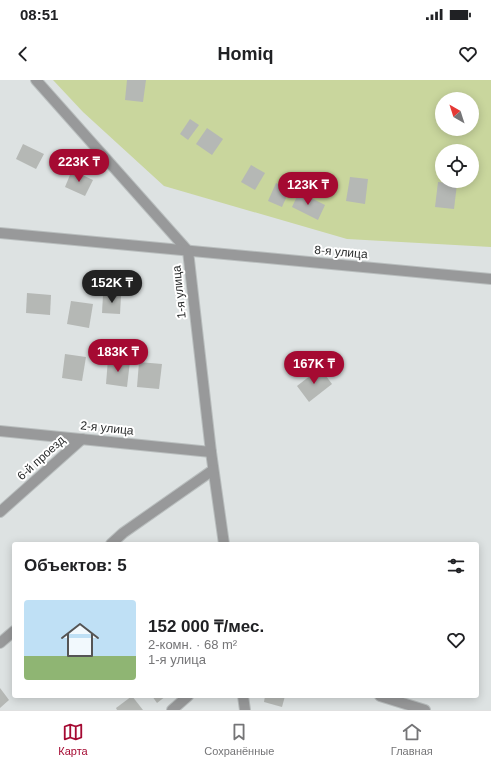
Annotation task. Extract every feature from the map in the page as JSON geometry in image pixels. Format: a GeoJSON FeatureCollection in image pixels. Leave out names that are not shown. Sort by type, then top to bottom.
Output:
{"type":"FeatureCollection","features":[{"type":"Feature","properties":{"kind":"street"},"geometry":{"type":"LineString","coordinates":[[36,80],[188,251]]}},
{"type":"Feature","properties":{"kind":"street","name":"1-я улица"},"geometry":{"type":"LineString","coordinates":[[0,233],[188,251],[213,470],[224,542]]}},
{"type":"Feature","properties":{"kind":"street","name":"8-я улица"},"geometry":{"type":"LineString","coordinates":[[188,251],[491,279]]}},
{"type":"Feature","properties":{"kind":"street","name":"2-я улица"},"geometry":{"type":"LineString","coordinates":[[0,431],[211,452]]}},
{"type":"Feature","properties":{"kind":"street","name":"6-й проезд"},"geometry":{"type":"LineString","coordinates":[[0,512],[82,439]]}},
{"type":"Feature","properties":{"kind":"street"},"geometry":{"type":"LineString","coordinates":[[113,542],[123,533],[213,470]]}},
{"type":"Feature","properties":{"kind":"street"},"geometry":{"type":"LineString","coordinates":[[0,643],[12,633]]}},
{"type":"Feature","properties":{"kind":"street"},"geometry":{"type":"LineString","coordinates":[[172,710],[186,698]]}},
{"type":"Feature","properties":{"kind":"street"},"geometry":{"type":"LineString","coordinates":[[243,698],[245,710]]}},
{"type":"Feature","properties":{"kind":"street"},"geometry":{"type":"LineString","coordinates":[[386,698],[425,710]]}},
{"type":"Feature","properties":{"kind":"green space"},"geometry":{"type":"Polygon","coordinates":[[[53,80],[491,80],[491,247],[347,239],[164,186],[83,112],[53,80]]]}},
{"type":"Feature","properties":{"kind":"building"},"geometry":{"type":"Polygon","coordinates":[[[127,80],[146,80],[143,102],[125,100],[127,80]]]}},
{"type":"Feature","properties":{"kind":"building"},"geometry":{"type":"Polygon","coordinates":[[[190,119],[199,125],[188,140],[180,134],[190,119]]]}},
{"type":"Feature","properties":{"kind":"building"},"geometry":{"type":"Polygon","coordinates":[[[207,128],[223,139],[212,155],[196,144],[207,128]]]}},
{"type":"Feature","properties":{"kind":"building"},"geometry":{"type":"Polygon","coordinates":[[[23,144],[44,154],[36,169],[16,159],[23,144]]]}},
{"type":"Feature","properties":{"kind":"building"},"geometry":{"type":"Polygon","coordinates":[[[251,165],[265,173],[255,190],[241,182],[251,165]]]}},
{"type":"Feature","properties":{"kind":"building"},"geometry":{"type":"Polygon","coordinates":[[[72,170],[93,180],[85,196],[65,187],[72,170]]]}},
{"type":"Feature","properties":{"kind":"building"},"geometry":{"type":"Polygon","coordinates":[[[350,177],[368,179],[365,204],[346,201],[350,177]]]}},
{"type":"Feature","properties":{"kind":"building"},"geometry":{"type":"Polygon","coordinates":[[[276,183],[290,189],[282,207],[268,201],[276,183]]]}},
{"type":"Feature","properties":{"kind":"building"},"geometry":{"type":"Polygon","coordinates":[[[437,188],[457,188],[454,209],[435,207],[437,188]]]}},
{"type":"Feature","properties":{"kind":"building"},"geometry":{"type":"Polygon","coordinates":[[[299,192],[325,205],[318,220],[292,207],[299,192]]]}},
{"type":"Feature","properties":{"kind":"building"},"geometry":{"type":"Polygon","coordinates":[[[27,293],[51,295],[50,315],[26,313],[27,293]]]}},
{"type":"Feature","properties":{"kind":"building"},"geometry":{"type":"Polygon","coordinates":[[[103,295],[121,296],[120,314],[102,313],[103,295]]]}},
{"type":"Feature","properties":{"kind":"building"},"geometry":{"type":"Polygon","coordinates":[[[71,301],[93,304],[89,328],[67,324],[71,301]]]}},
{"type":"Feature","properties":{"kind":"building"},"geometry":{"type":"Polygon","coordinates":[[[65,354],[86,357],[82,381],[62,378],[65,354]]]}},
{"type":"Feature","properties":{"kind":"building"},"geometry":{"type":"Polygon","coordinates":[[[108,359],[130,361],[127,387],[106,384],[108,359]]]}},
{"type":"Feature","properties":{"kind":"building"},"geometry":{"type":"Polygon","coordinates":[[[139,362],[162,364],[159,389],[137,387],[139,362]]]}},
{"type":"Feature","properties":{"kind":"building"},"geometry":{"type":"Polygon","coordinates":[[[320,368],[332,384],[309,402],[297,386],[320,368]]]}},
{"type":"Feature","properties":{"kind":"building"},"geometry":{"type":"Polygon","coordinates":[[[0,688],[9,700],[0,708],[0,688]]]}},
{"type":"Feature","properties":{"kind":"building"},"geometry":{"type":"Polygon","coordinates":[[[129,698],[134,698],[143,710],[117,710],[116,708],[129,698]]]}},
{"type":"Feature","properties":{"kind":"building"},"geometry":{"type":"Polygon","coordinates":[[[153,698],[163,698],[157,703],[153,698]]]}},
{"type":"Feature","properties":{"kind":"building"},"geometry":{"type":"Polygon","coordinates":[[[265,698],[284,698],[282,707],[264,702],[265,698]]]}}]}
